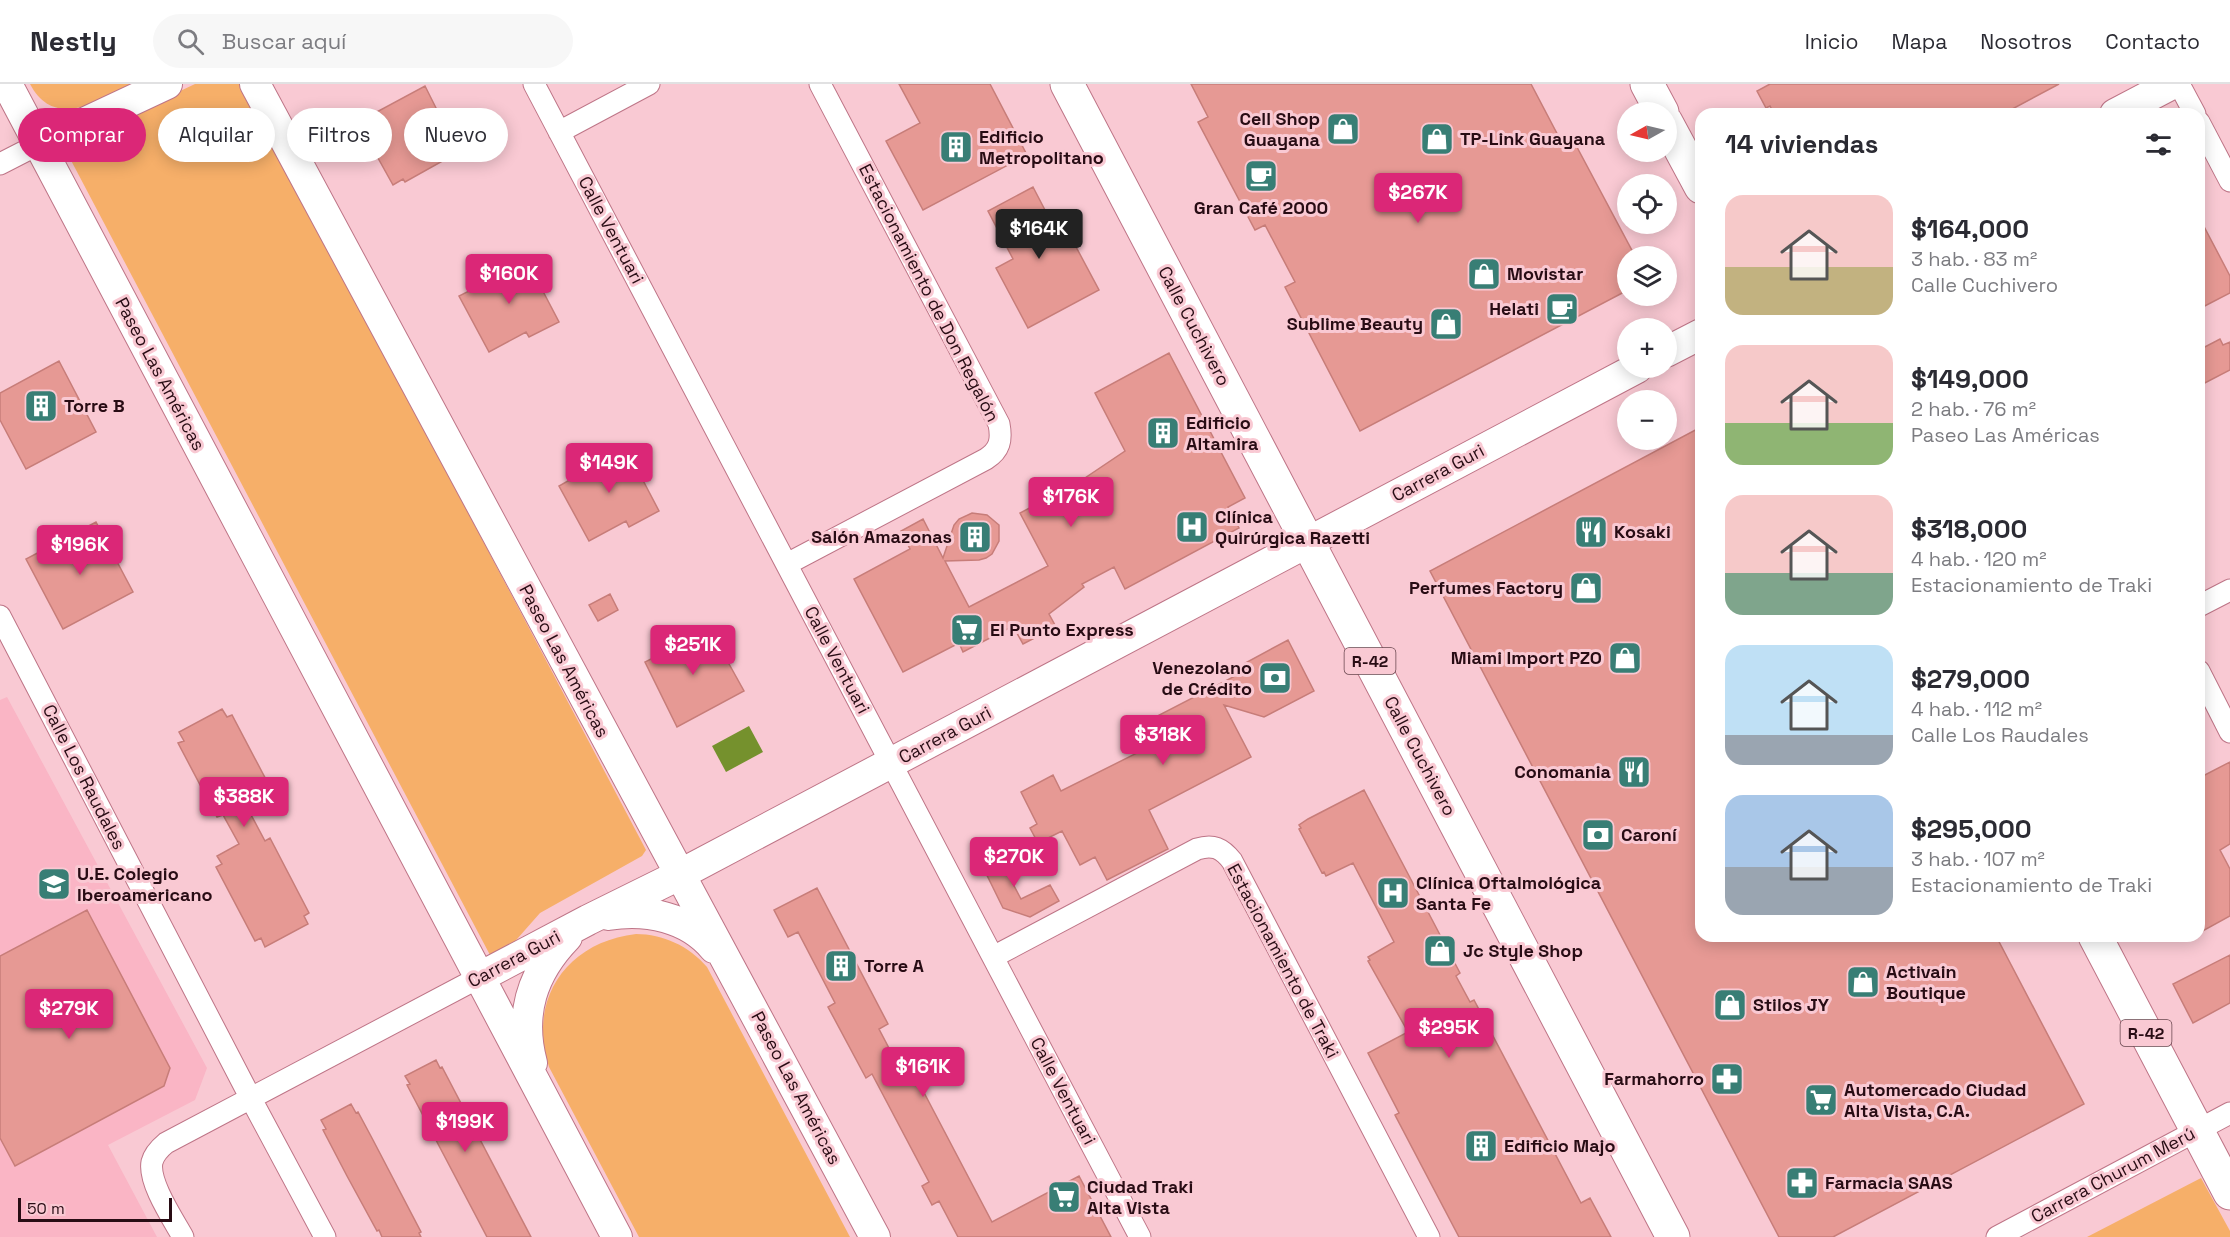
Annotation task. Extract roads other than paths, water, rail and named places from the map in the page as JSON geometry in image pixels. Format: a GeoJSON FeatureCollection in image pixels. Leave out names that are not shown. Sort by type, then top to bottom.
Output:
{"type":"FeatureCollection","features":[{"type":"Feature","properties":{"kind":"main road","name":"Paseo Las Américas"},"geometry":{"type":"LineString","coordinates":[[7,84],[20,108]]}},
{"type":"Feature","properties":{"kind":"main road"},"geometry":{"type":"LineString","coordinates":[[116,108],[167,84]]}},
{"type":"Feature","properties":{"kind":"main road","name":"Paseo Las Américas"},"geometry":{"type":"LineString","coordinates":[[255,84],[875,1237]]}},
{"type":"Feature","properties":{"kind":"main road","name":"Calle Cuchivero"},"geometry":{"type":"LineString","coordinates":[[1067,84],[1673,1237]]}},
{"type":"Feature","properties":{"kind":"main road"},"geometry":{"type":"LineString","coordinates":[[1647,84],[1657,102]]}},
{"type":"Feature","properties":{"kind":"main road"},"geometry":{"type":"LineString","coordinates":[[2126,108],[2172,84]]}},
{"type":"Feature","properties":{"kind":"main road"},"geometry":{"type":"LineString","coordinates":[[1677,142],[1695,176]]}},
{"type":"Feature","properties":{"kind":"main road","name":"Paseo Las Américas"},"geometry":{"type":"LineString","coordinates":[[49,162],[617,1237]]}},
{"type":"Feature","properties":{"kind":"main road"},"geometry":{"type":"LineString","coordinates":[[1677,346],[1695,337]]}},
{"type":"Feature","properties":{"kind":"main road","name":"Carrera Guri"},"geometry":{"type":"LineString","coordinates":[[480,977],[679,875],[1618,378]]}},
{"type":"Feature","properties":{"kind":"main road"},"geometry":{"type":"LineString","coordinates":[[539,1090],[529,1053],[527,1010],[542,967],[558,946],[588,920],[610,914],[637,912],[662,916],[686,925],[706,938],[733,971]]}},
{"type":"Feature","properties":{"kind":"main road","name":"R-42"},"geometry":{"type":"LineString","coordinates":[[2098,942],[2230,1193]]}},
{"type":"Feature","properties":{"kind":"street","name":"Calle Ventuari"},"geometry":{"type":"LineString","coordinates":[[534,84],[1140,1237]]}},
{"type":"Feature","properties":{"kind":"street"},"geometry":{"type":"LineString","coordinates":[[559,132],[649,84]]}},
{"type":"Feature","properties":{"kind":"street","name":"Estacionamiento de Don Regalón"},"geometry":{"type":"LineString","coordinates":[[787,564],[995,453],[1001,436],[999,424],[820,84]]}},
{"type":"Feature","properties":{"kind":"street"},"geometry":{"type":"LineString","coordinates":[[2179,84],[2192,108]]}},
{"type":"Feature","properties":{"kind":"street"},"geometry":{"type":"LineString","coordinates":[[2205,133],[2230,181]]}},
{"type":"Feature","properties":{"kind":"street"},"geometry":{"type":"LineString","coordinates":[[0,164],[18,155]]}},
{"type":"Feature","properties":{"kind":"street"},"geometry":{"type":"LineString","coordinates":[[2205,603],[2230,590]]}},
{"type":"Feature","properties":{"kind":"street","name":"Calle Los Raudales"},"geometry":{"type":"LineString","coordinates":[[0,616],[325,1237]]}},
{"type":"Feature","properties":{"kind":"street"},"geometry":{"type":"LineString","coordinates":[[2205,683],[2230,732]]}},
{"type":"Feature","properties":{"kind":"street","name":"Estacionamiento de Traki"},"geometry":{"type":"LineString","coordinates":[[993,957],[1197,849],[1208,846],[1223,851],[1232,861],[1429,1237]]}},
{"type":"Feature","properties":{"kind":"street","name":"Carrera Guri"},"geometry":{"type":"LineString","coordinates":[[250,1097],[480,977]]}},
{"type":"Feature","properties":{"kind":"street"},"geometry":{"type":"LineString","coordinates":[[183,1237],[160,1194],[154,1177],[152,1163],[157,1151],[175,1137],[250,1097]]}},
{"type":"Feature","properties":{"kind":"street","name":"Carrera Churum Merú"},"geometry":{"type":"LineString","coordinates":[[1997,1237],[2230,1113]]}},
{"type":"Feature","properties":{"kind":"place","name":"Cell Shop Guayana"},"geometry":{"type":"Point","coordinates":[1343,129]}},
{"type":"Feature","properties":{"kind":"place","name":"TP-Link Guayana"},"geometry":{"type":"Point","coordinates":[1437,139]}},
{"type":"Feature","properties":{"kind":"place","name":"Edificio Metropolitano"},"geometry":{"type":"Point","coordinates":[956,147]}},
{"type":"Feature","properties":{"kind":"place","name":"Gran Café 2000"},"geometry":{"type":"Point","coordinates":[1261,176]}},
{"type":"Feature","properties":{"kind":"place","name":"Movistar"},"geometry":{"type":"Point","coordinates":[1484,274]}},
{"type":"Feature","properties":{"kind":"place","name":"Helati"},"geometry":{"type":"Point","coordinates":[1562,309]}},
{"type":"Feature","properties":{"kind":"place","name":"Sublime Beauty"},"geometry":{"type":"Point","coordinates":[1446,324]}},
{"type":"Feature","properties":{"kind":"place","name":"Torre B"},"geometry":{"type":"Point","coordinates":[41,406]}},
{"type":"Feature","properties":{"kind":"place","name":"Edificio Altamira"},"geometry":{"type":"Point","coordinates":[1163,433]}},
{"type":"Feature","properties":{"kind":"place","name":"Clínica Quirúrgica Razetti"},"geometry":{"type":"Point","coordinates":[1192,527]}},
{"type":"Feature","properties":{"kind":"place","name":"Kosaki"},"geometry":{"type":"Point","coordinates":[1591,532]}},
{"type":"Feature","properties":{"kind":"place","name":"Salón Amazonas"},"geometry":{"type":"Point","coordinates":[975,537]}},
{"type":"Feature","properties":{"kind":"place","name":"Perfumes Factory"},"geometry":{"type":"Point","coordinates":[1586,588]}},
{"type":"Feature","properties":{"kind":"place","name":"El Punto Express"},"geometry":{"type":"Point","coordinates":[967,630]}},
{"type":"Feature","properties":{"kind":"place","name":"Miami Import PZO"},"geometry":{"type":"Point","coordinates":[1625,658]}},
{"type":"Feature","properties":{"kind":"place","name":"Venezolano de Crédito"},"geometry":{"type":"Point","coordinates":[1275,678]}},
{"type":"Feature","properties":{"kind":"place","name":"Conomania"},"geometry":{"type":"Point","coordinates":[1634,772]}},
{"type":"Feature","properties":{"kind":"place","name":"Caroní"},"geometry":{"type":"Point","coordinates":[1598,835]}},
{"type":"Feature","properties":{"kind":"place","name":"U.E. Colegio Iberoamericano"},"geometry":{"type":"Point","coordinates":[54,884]}},
{"type":"Feature","properties":{"kind":"place","name":"Clínica Oftalmológica Santa Fe"},"geometry":{"type":"Point","coordinates":[1393,893]}},
{"type":"Feature","properties":{"kind":"place","name":"Jc Style Shop"},"geometry":{"type":"Point","coordinates":[1440,951]}},
{"type":"Feature","properties":{"kind":"place","name":"Torre A"},"geometry":{"type":"Point","coordinates":[841,966]}},
{"type":"Feature","properties":{"kind":"place","name":"Activain Boutique"},"geometry":{"type":"Point","coordinates":[1863,982]}},
{"type":"Feature","properties":{"kind":"place","name":"Stilos JY"},"geometry":{"type":"Point","coordinates":[1730,1005]}},
{"type":"Feature","properties":{"kind":"place","name":"Farmahorro"},"geometry":{"type":"Point","coordinates":[1727,1079]}},
{"type":"Feature","properties":{"kind":"place","name":"Automercado Ciudad Alta Vista, C.A."},"geometry":{"type":"Point","coordinates":[1821,1100]}},
{"type":"Feature","properties":{"kind":"place","name":"Edificio Majo"},"geometry":{"type":"Point","coordinates":[1481,1146]}},
{"type":"Feature","properties":{"kind":"place","name":"Farmacia SAAS"},"geometry":{"type":"Point","coordinates":[1802,1183]}},
{"type":"Feature","properties":{"kind":"place","name":"Ciudad Traki Alta Vista"},"geometry":{"type":"Point","coordinates":[1064,1197]}}]}
